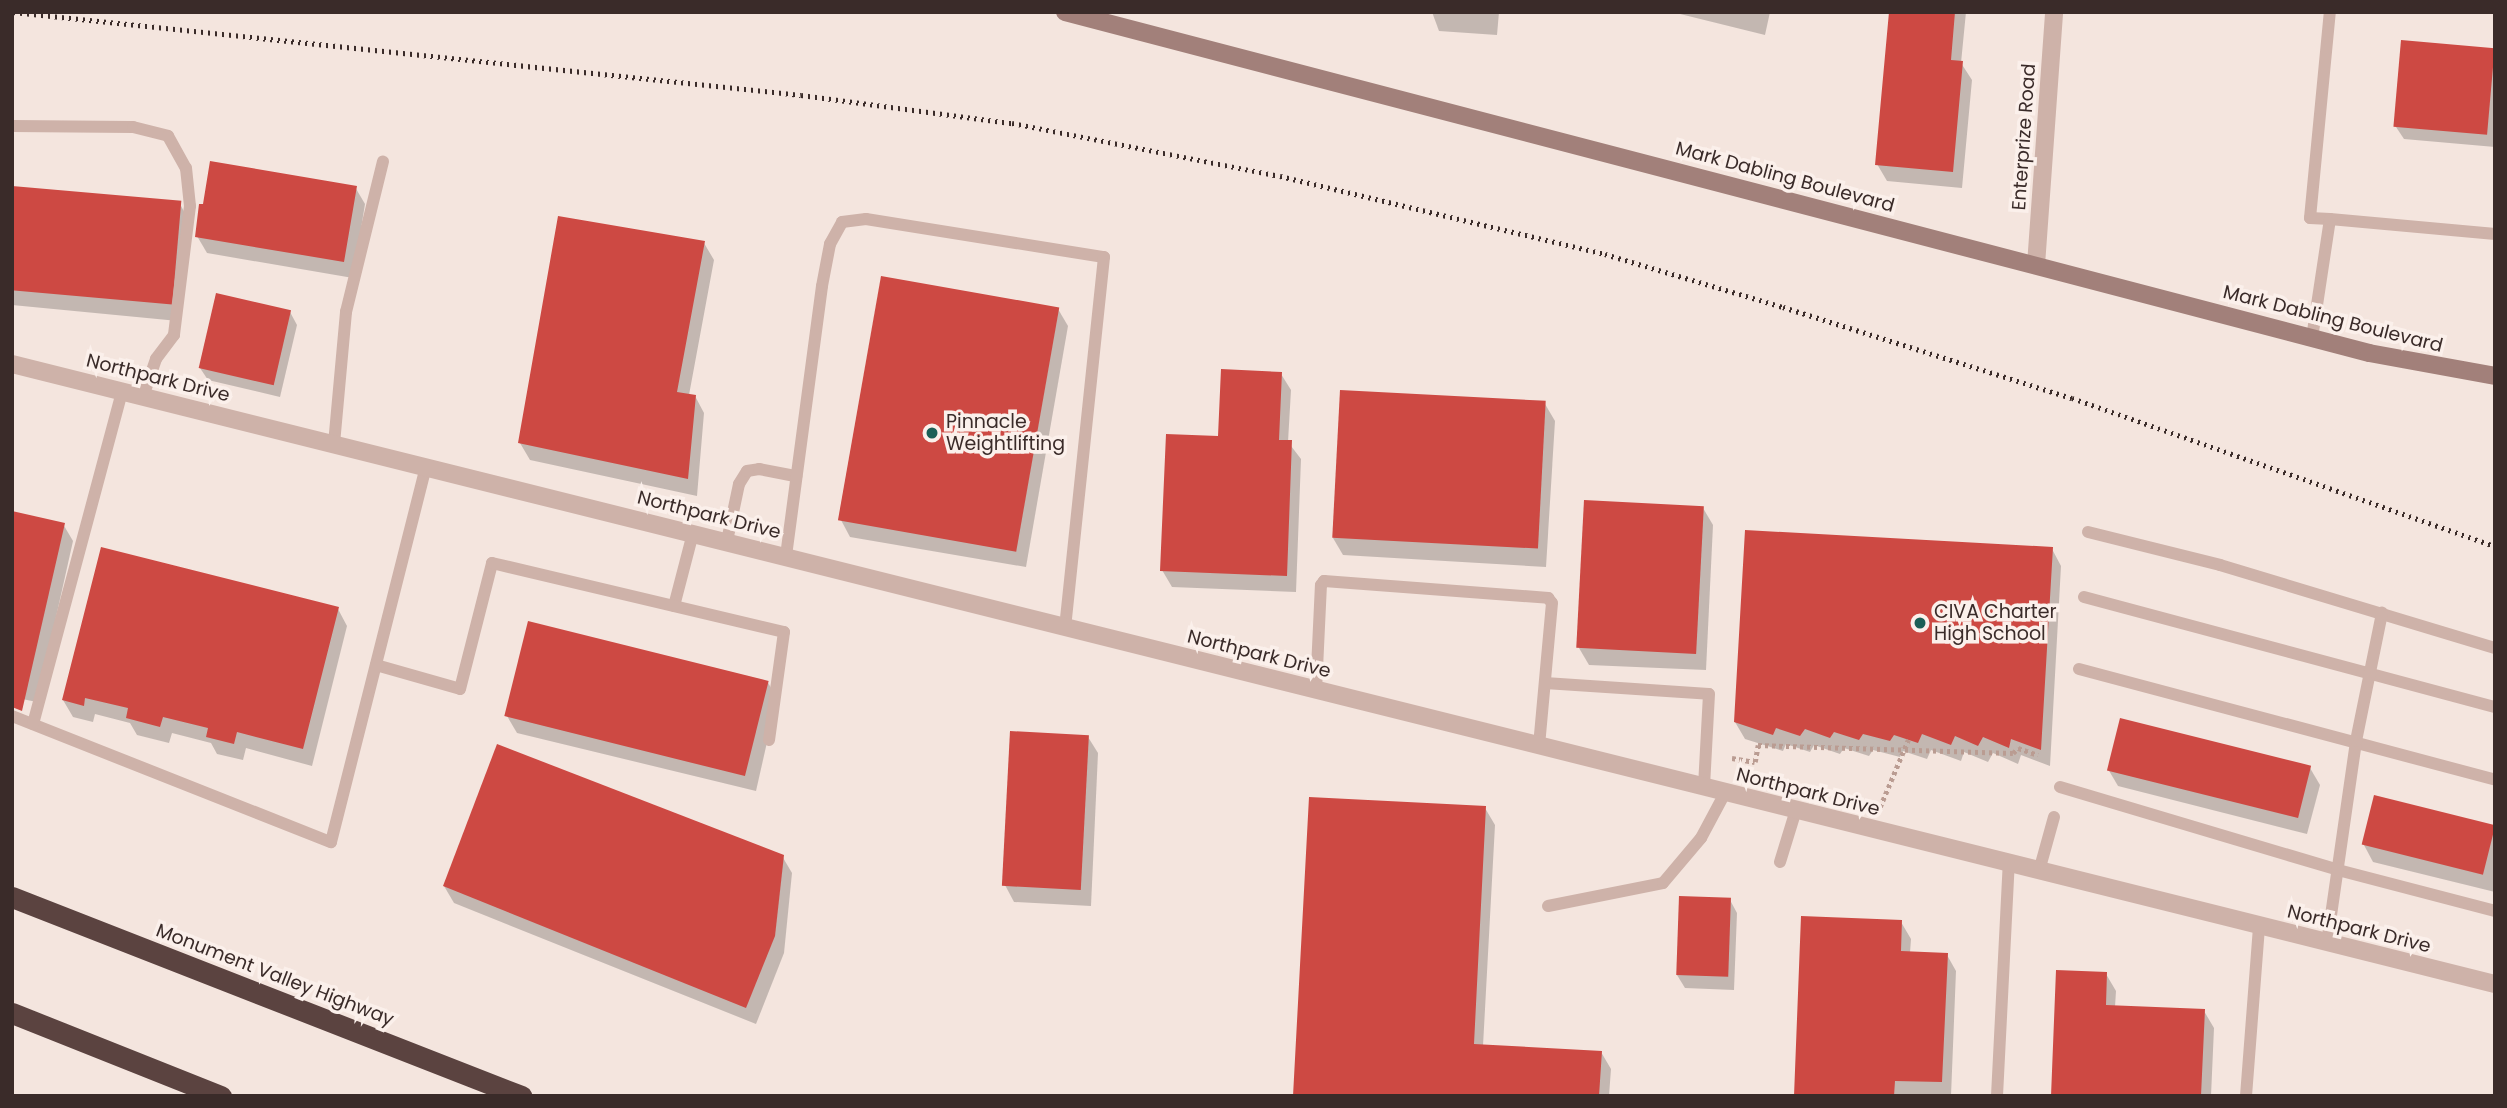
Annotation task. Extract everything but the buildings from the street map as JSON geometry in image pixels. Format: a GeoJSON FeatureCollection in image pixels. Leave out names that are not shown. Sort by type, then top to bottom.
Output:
{"type":"FeatureCollection","features":[{"type":"Feature","properties":{"kind":"highway","name":"Monument Valley Highway"},"geometry":{"type":"LineString","coordinates":[[12,897],[521,1096]]}},
{"type":"Feature","properties":{"kind":"highway"},"geometry":{"type":"LineString","coordinates":[[12,1013],[221,1096]]}},
{"type":"Feature","properties":{"kind":"street","name":"Mark Dabling Boulevard"},"geometry":{"type":"LineString","coordinates":[[1065,12],[2312,338],[2381,355],[2495,376]]}},
{"type":"Feature","properties":{"kind":"street","name":"Enterprize Road"},"geometry":{"type":"LineString","coordinates":[[2036,265],[2054,12]]}},
{"type":"Feature","properties":{"kind":"street","name":"Northpark Drive"},"geometry":{"type":"LineString","coordinates":[[12,364],[2495,984]]}},
{"type":"Feature","properties":{"kind":"lane"},"geometry":{"type":"LineString","coordinates":[[2330,12],[2310,218],[2495,234]]}},
{"type":"Feature","properties":{"kind":"lane"},"geometry":{"type":"LineString","coordinates":[[12,126],[132,127],[168,136],[186,168],[190,206],[174,335],[156,359],[143,396]]}},
{"type":"Feature","properties":{"kind":"lane"},"geometry":{"type":"LineString","coordinates":[[334,444],[346,312],[383,161]]}},
{"type":"Feature","properties":{"kind":"lane"},"geometry":{"type":"LineString","coordinates":[[786,556],[822,286],[830,244],[842,222],[866,219],[1104,257],[1065,626]]}},
{"type":"Feature","properties":{"kind":"lane"},"geometry":{"type":"LineString","coordinates":[[2312,338],[2330,219]]}},
{"type":"Feature","properties":{"kind":"lane"},"geometry":{"type":"LineString","coordinates":[[33,724],[122,391]]}},
{"type":"Feature","properties":{"kind":"lane"},"geometry":{"type":"LineString","coordinates":[[12,716],[331,842],[426,467]]}},
{"type":"Feature","properties":{"kind":"lane"},"geometry":{"type":"LineString","coordinates":[[727,541],[739,484],[747,471],[759,469],[796,476]]}},
{"type":"Feature","properties":{"kind":"lane"},"geometry":{"type":"LineString","coordinates":[[2088,532],[2220,565],[2495,648]]}},
{"type":"Feature","properties":{"kind":"lane"},"geometry":{"type":"LineString","coordinates":[[674,606],[693,533]]}},
{"type":"Feature","properties":{"kind":"lane"},"geometry":{"type":"LineString","coordinates":[[376,665],[460,690],[492,563],[783,632],[769,740]]}},
{"type":"Feature","properties":{"kind":"lane"},"geometry":{"type":"LineString","coordinates":[[1315,690],[1321,585],[1324,581],[1548,598],[1552,603],[1539,746]]}},
{"type":"Feature","properties":{"kind":"lane"},"geometry":{"type":"LineString","coordinates":[[2084,597],[2370,672],[2495,708]]}},
{"type":"Feature","properties":{"kind":"lane"},"geometry":{"type":"LineString","coordinates":[[2327,943],[2356,741],[2382,613]]}},
{"type":"Feature","properties":{"kind":"lane"},"geometry":{"type":"LineString","coordinates":[[2079,669],[2495,780]]}},
{"type":"Feature","properties":{"kind":"lane"},"geometry":{"type":"LineString","coordinates":[[1545,683],[1709,694],[1704,787]]}},
{"type":"Feature","properties":{"kind":"lane"},"geometry":{"type":"LineString","coordinates":[[2060,787],[2338,870],[2495,911]]}},
{"type":"Feature","properties":{"kind":"lane"},"geometry":{"type":"LineString","coordinates":[[1548,906],[1663,883],[1701,838],[1725,793]]}},
{"type":"Feature","properties":{"kind":"lane"},"geometry":{"type":"LineString","coordinates":[[1780,862],[1796,810]]}},
{"type":"Feature","properties":{"kind":"lane"},"geometry":{"type":"LineString","coordinates":[[2039,871],[2054,817]]}},
{"type":"Feature","properties":{"kind":"lane"},"geometry":{"type":"LineString","coordinates":[[1997,1096],[2009,863]]}},
{"type":"Feature","properties":{"kind":"lane"},"geometry":{"type":"LineString","coordinates":[[2246,1096],[2259,926]]}},
{"type":"Feature","properties":{"kind":"path"},"geometry":{"type":"LineString","coordinates":[[1880,807],[1908,740]]}},
{"type":"Feature","properties":{"kind":"path"},"geometry":{"type":"LineString","coordinates":[[1732,758],[1755,762],[1758,745],[2013,752],[2018,748],[2038,755]]}},
{"type":"Feature","properties":{"kind":"railway"},"geometry":{"type":"LineString","coordinates":[[13,12],[801,95],[1012,123],[1280,176],[1605,254],[1783,307],[2072,398],[2495,546]]}},
{"type":"Feature","properties":{"kind":"place","name":"Pinnacle Weightlifting"},"geometry":{"type":"Point","coordinates":[932,433]}},
{"type":"Feature","properties":{"kind":"place","name":"CIVA Charter High School"},"geometry":{"type":"Point","coordinates":[1920,623]}}]}
